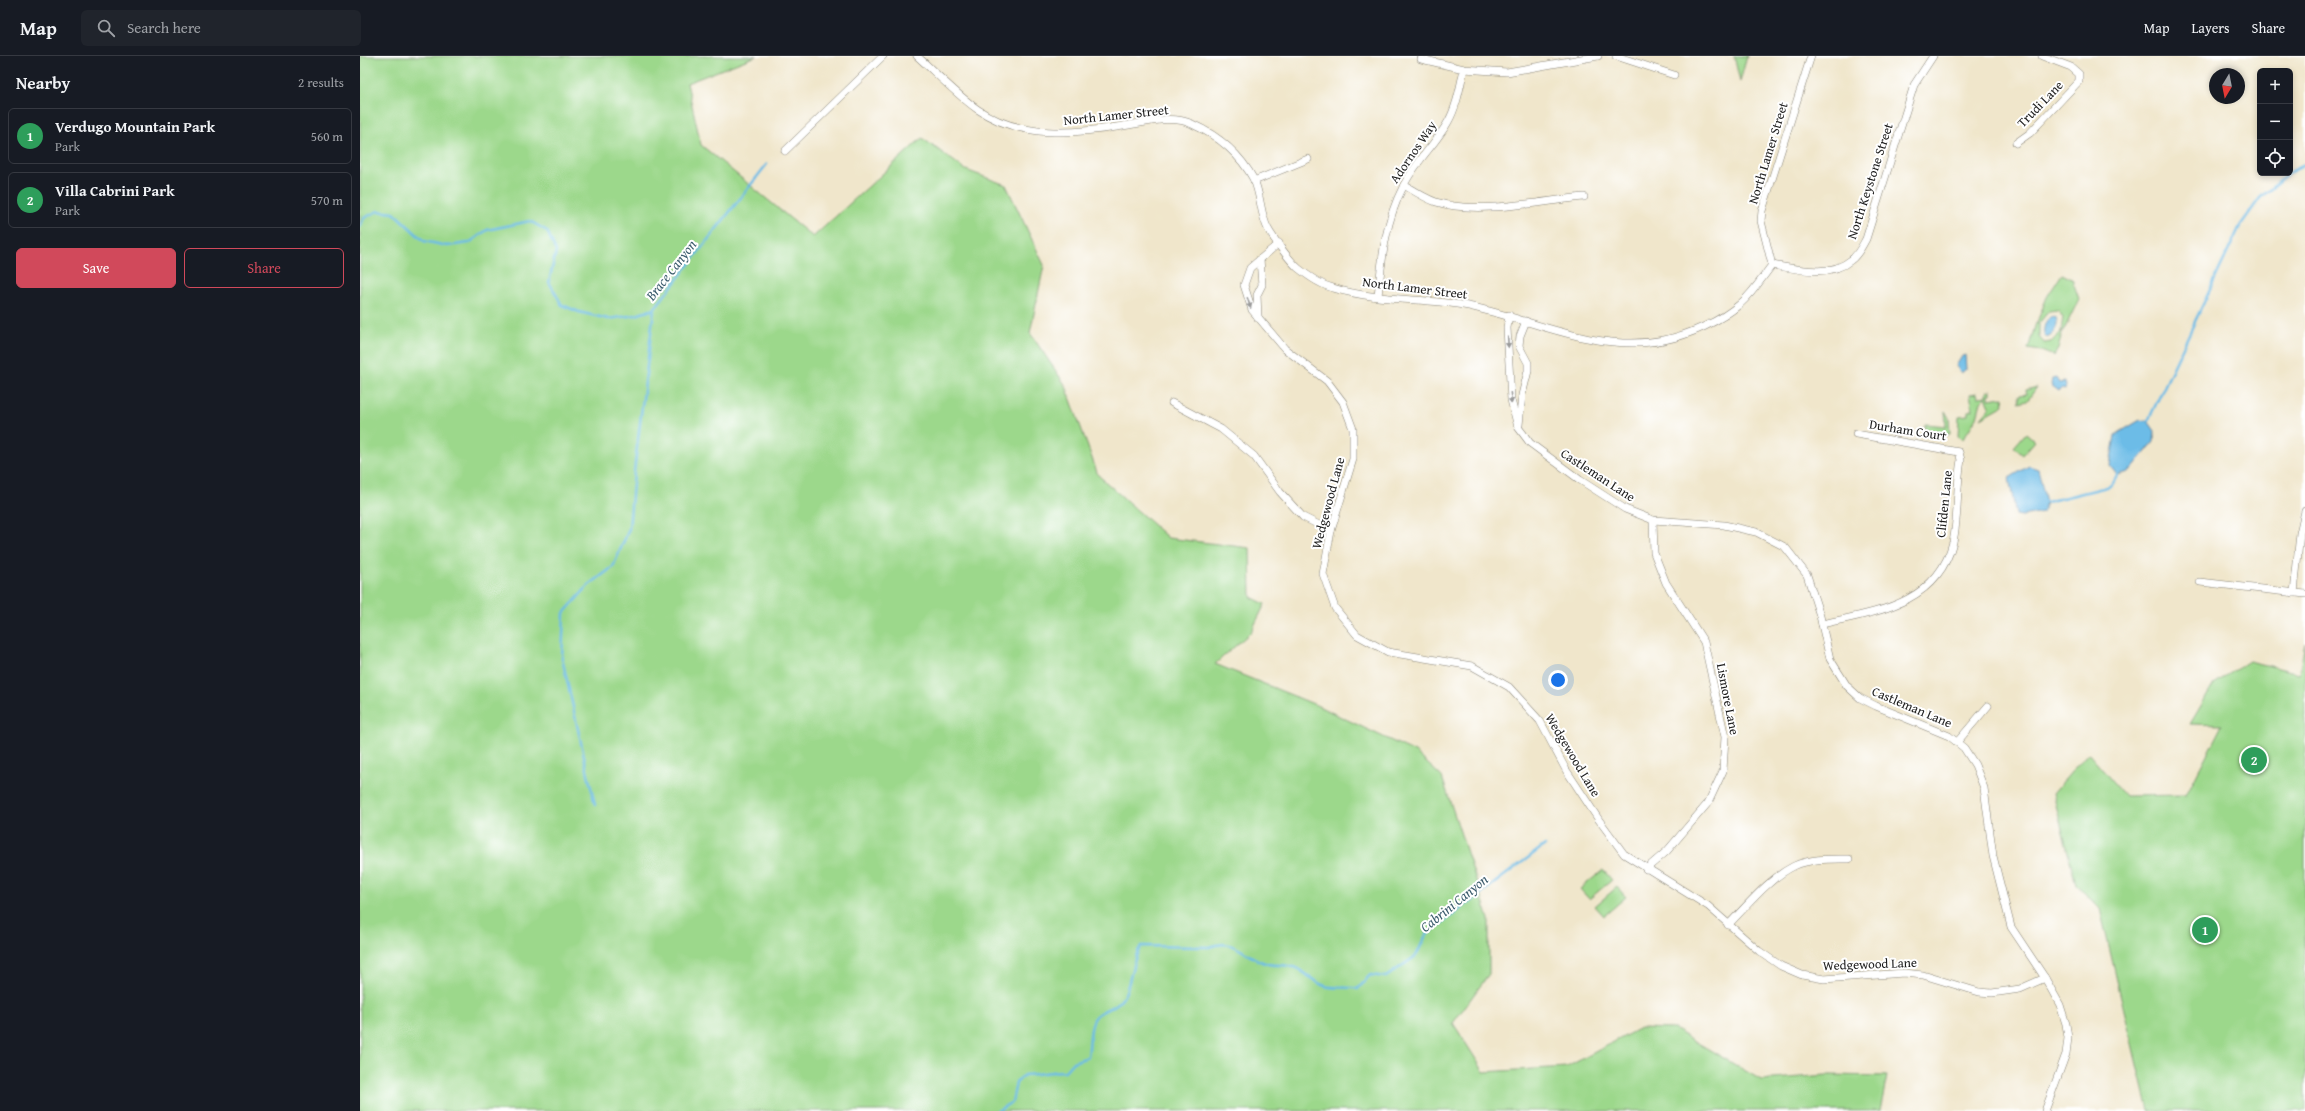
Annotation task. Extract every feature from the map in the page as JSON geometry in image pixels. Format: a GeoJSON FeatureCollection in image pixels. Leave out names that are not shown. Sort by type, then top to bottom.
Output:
{"type":"FeatureCollection","features":[{"type":"Feature","properties":{"kind":"street"},"geometry":{"type":"LineString","coordinates":[[784,151],[883,56]]}},
{"type":"Feature","properties":{"kind":"street","name":"North Lamer Street"},"geometry":{"type":"LineString","coordinates":[[917,56],[978,110],[1008,124],[1042,131],[1062,133],[1087,132],[1162,120],[1189,122],[1218,137],[1236,155],[1254,181],[1268,228],[1290,259],[1311,277],[1332,288],[1378,296],[1462,305],[1509,316],[1596,340],[1647,343],[1666,340],[1687,334],[1730,311],[1749,294],[1772,265],[1761,221],[1762,211],[1811,56]]}},
{"type":"Feature","properties":{"kind":"street"},"geometry":{"type":"LineString","coordinates":[[1421,59],[1464,70],[1507,72],[1598,56]]}},
{"type":"Feature","properties":{"kind":"street"},"geometry":{"type":"LineString","coordinates":[[1616,56],[1674,75]]}},
{"type":"Feature","properties":{"kind":"street","name":"North Keystone Street"},"geometry":{"type":"LineString","coordinates":[[1772,265],[1818,271],[1833,269],[1851,260],[1859,251],[1866,239],[1914,85],[1918,75],[1933,56]]}},
{"type":"Feature","properties":{"kind":"street","name":"Trudi Lane"},"geometry":{"type":"LineString","coordinates":[[2016,143],[2030,133],[2079,81],[2079,74],[2071,67],[2042,56]]}},
{"type":"Feature","properties":{"kind":"street","name":"Adornos Way"},"geometry":{"type":"LineString","coordinates":[[1378,296],[1384,241],[1391,213],[1404,185],[1449,121],[1458,98],[1464,70]]}},
{"type":"Feature","properties":{"kind":"street"},"geometry":{"type":"LineString","coordinates":[[1254,181],[1308,159]]}},
{"type":"Feature","properties":{"kind":"street"},"geometry":{"type":"LineString","coordinates":[[1404,185],[1435,202],[1459,207],[1482,207],[1584,197]]}},
{"type":"Feature","properties":{"kind":"street","name":"Wedgewood Lane"},"geometry":{"type":"LineString","coordinates":[[1279,243],[1250,268],[1244,285],[1252,310],[1258,318],[1285,349],[1327,381],[1343,402],[1353,429],[1353,459],[1331,531],[1323,574],[1335,608],[1357,635],[1388,652],[1472,666],[1509,687],[1540,721],[1566,770],[1599,820],[1624,854],[1708,906],[1728,925],[1781,966],[1802,975],[1824,979],[1904,973],[1923,974],[1979,992],[1992,993],[2020,989],[2045,978]]}},
{"type":"Feature","properties":{"kind":"street"},"geometry":{"type":"LineString","coordinates":[[1258,318],[1257,295],[1262,285],[1260,260]]}},
{"type":"Feature","properties":{"kind":"street","name":"Castleman Lane"},"geometry":{"type":"LineString","coordinates":[[1509,316],[1507,328],[1511,400],[1518,427],[1530,443],[1580,480],[1625,509],[1653,520],[1724,525],[1756,532],[1785,547],[1808,575],[1830,659],[1839,676],[1851,690],[1860,698],[1876,706],[1911,719],[1958,741],[1975,764],[1984,788],[1993,856],[2011,927],[2045,978],[2060,1005],[2068,1038],[2066,1054],[2045,1111]]}},
{"type":"Feature","properties":{"kind":"street"},"geometry":{"type":"LineString","coordinates":[[1518,427],[1522,395],[1528,371],[1528,363],[1519,346],[1520,336],[1526,321]]}},
{"type":"Feature","properties":{"kind":"street"},"geometry":{"type":"LineString","coordinates":[[1172,403],[1221,429],[1254,456],[1280,492],[1304,517],[1331,531]]}},
{"type":"Feature","properties":{"kind":"street","name":"Durham Court"},"geometry":{"type":"LineString","coordinates":[[1856,434],[1956,451]]}},
{"type":"Feature","properties":{"kind":"street","name":"Clifden Lane"},"geometry":{"type":"LineString","coordinates":[[1822,624],[1891,608],[1905,602],[1938,575],[1947,560],[1955,525],[1957,484],[1961,460],[1961,455],[1956,451]]}},
{"type":"Feature","properties":{"kind":"street"},"geometry":{"type":"LineString","coordinates":[[2294,593],[2300,533],[2305,511]]}},
{"type":"Feature","properties":{"kind":"street","name":"Lismore Lane"},"geometry":{"type":"LineString","coordinates":[[1646,869],[1667,851],[1708,803],[1723,771],[1725,736],[1704,642],[1666,583],[1654,552],[1653,520]]}},
{"type":"Feature","properties":{"kind":"street"},"geometry":{"type":"LineString","coordinates":[[2200,582],[2305,594]]}},
{"type":"Feature","properties":{"kind":"street"},"geometry":{"type":"LineString","coordinates":[[1958,741],[1988,706]]}},
{"type":"Feature","properties":{"kind":"street"},"geometry":{"type":"LineString","coordinates":[[1728,925],[1775,878],[1795,865],[1818,860],[1849,859]]}},
{"type":"Feature","properties":{"kind":"green space"},"geometry":{"type":"Polygon","coordinates":[[[360,56],[756,56],[687,83],[701,145],[813,237],[922,138],[966,170],[1006,185],[1044,265],[1030,333],[1066,386],[1098,475],[1168,538],[1250,548],[1251,597],[1265,604],[1251,632],[1215,664],[1316,705],[1415,752],[1442,777],[1489,919],[1489,974],[1453,1023],[1484,1072],[1567,1067],[1640,1028],[1674,1029],[1761,1080],[1827,1075],[1887,1076],[1880,1111],[360,1111],[360,56]]]}},
{"type":"Feature","properties":{"kind":"green space"},"geometry":{"type":"Polygon","coordinates":[[[1734,56],[1747,56],[1740,82],[1734,56]]]}},
{"type":"Feature","properties":{"kind":"green space"},"geometry":{"type":"Polygon","coordinates":[[[2062,274],[2072,279],[2079,299],[2063,332],[2061,331],[2063,317],[2058,310],[2049,311],[2039,323],[2037,322],[2047,297],[2062,274]]]}},
{"type":"Feature","properties":{"kind":"green space"},"geometry":{"type":"Polygon","coordinates":[[[2036,323],[2039,324],[2039,337],[2044,343],[2051,342],[2061,332],[2062,333],[2058,349],[2054,356],[2041,351],[2028,349],[2036,323]]]}},
{"type":"Feature","properties":{"kind":"green space"},"geometry":{"type":"Polygon","coordinates":[[[2037,387],[2027,401],[2020,403],[2019,395],[2027,394],[2026,390],[2037,387]]]}},
{"type":"Feature","properties":{"kind":"green space"},"geometry":{"type":"Polygon","coordinates":[[[1991,390],[1989,399],[2003,397],[2004,405],[1981,418],[1990,407],[1986,397],[1981,402],[1977,417],[1963,439],[1958,436],[1959,416],[1968,415],[1968,411],[1973,410],[1970,394],[1977,393],[1978,397],[1987,396],[1987,391],[1991,390]]]}},
{"type":"Feature","properties":{"kind":"green space"},"geometry":{"type":"Polygon","coordinates":[[[1945,411],[1949,418],[1950,434],[1937,437],[1924,434],[1925,424],[1946,426],[1945,411]]]}},
{"type":"Feature","properties":{"kind":"green space"},"geometry":{"type":"Polygon","coordinates":[[[2026,433],[2035,441],[2023,455],[2014,447],[2026,433]]]}},
{"type":"Feature","properties":{"kind":"green space"},"geometry":{"type":"Polygon","coordinates":[[[2305,643],[2305,1111],[2148,1111],[2100,909],[2076,884],[2053,793],[2088,753],[2125,796],[2186,795],[2222,725],[2190,724],[2214,684],[2249,661],[2299,673],[2305,643]]]}},
{"type":"Feature","properties":{"kind":"green space"},"geometry":{"type":"Polygon","coordinates":[[[1603,870],[1612,880],[1589,899],[1580,889],[1603,870]]]}},
{"type":"Feature","properties":{"kind":"green space"},"geometry":{"type":"Polygon","coordinates":[[[1617,887],[1626,897],[1604,916],[1595,906],[1617,887]]]}},
{"type":"Feature","properties":{"kind":"water"},"geometry":{"type":"Polygon","coordinates":[[[2055,316],[2057,322],[2056,328],[2052,334],[2046,337],[2044,332],[2045,324],[2050,317],[2055,316]]]}},
{"type":"Feature","properties":{"kind":"water"},"geometry":{"type":"Polygon","coordinates":[[[1965,355],[1966,369],[1961,373],[1956,366],[1962,356],[1965,355]]]}},
{"type":"Feature","properties":{"kind":"water"},"geometry":{"type":"Polygon","coordinates":[[[2056,378],[2059,383],[2065,382],[2065,389],[2062,388],[2059,391],[2051,385],[2052,379],[2056,378]]]}},
{"type":"Feature","properties":{"kind":"water"},"geometry":{"type":"Polygon","coordinates":[[[2140,420],[2148,421],[2155,431],[2154,442],[2129,472],[2117,475],[2110,466],[2115,435],[2140,420]]]}},
{"type":"Feature","properties":{"kind":"water"},"geometry":{"type":"Polygon","coordinates":[[[2029,466],[2038,469],[2046,502],[2043,512],[2022,516],[2016,515],[2009,478],[2029,466]]]}},
{"type":"Feature","properties":{"kind":"waterway","name":"Brace Canyon"},"geometry":{"type":"LineString","coordinates":[[360,227],[364,218],[378,211],[394,213],[424,241],[447,246],[469,243],[487,230],[530,221],[547,231],[556,251],[549,282],[562,305],[579,312],[608,319],[636,315],[654,309],[767,164]]}},
{"type":"Feature","properties":{"kind":"waterway"},"geometry":{"type":"LineString","coordinates":[[2293,171],[2305,165]]}},
{"type":"Feature","properties":{"kind":"waterway"},"geometry":{"type":"LineString","coordinates":[[2148,421],[2240,226],[2260,198],[2286,176]]}},
{"type":"Feature","properties":{"kind":"waterway"},"geometry":{"type":"LineString","coordinates":[[595,805],[562,658],[564,613],[589,585],[613,567],[629,529],[634,472],[654,309]]}},
{"type":"Feature","properties":{"kind":"waterway"},"geometry":{"type":"LineString","coordinates":[[2046,502],[2107,487],[2112,484],[2117,475]]}},
{"type":"Feature","properties":{"kind":"waterway","name":"Cabrini Canyon"},"geometry":{"type":"LineString","coordinates":[[997,1111],[1012,1102],[1016,1083],[1024,1075],[1065,1071],[1073,1062],[1088,1057],[1091,1028],[1094,1018],[1101,1012],[1118,1003],[1124,996],[1129,984],[1135,958],[1141,946],[1233,946],[1268,964],[1294,967],[1325,986],[1358,989],[1370,975],[1386,977],[1416,956],[1426,935],[1545,845]]}},
{"type":"Feature","properties":{"kind":"place","name":"Villa Cabrini Park"},"geometry":{"type":"Point","coordinates":[2254,760]}},
{"type":"Feature","properties":{"kind":"place","name":"Verdugo Mountain Park"},"geometry":{"type":"Point","coordinates":[2205,930]}}]}
